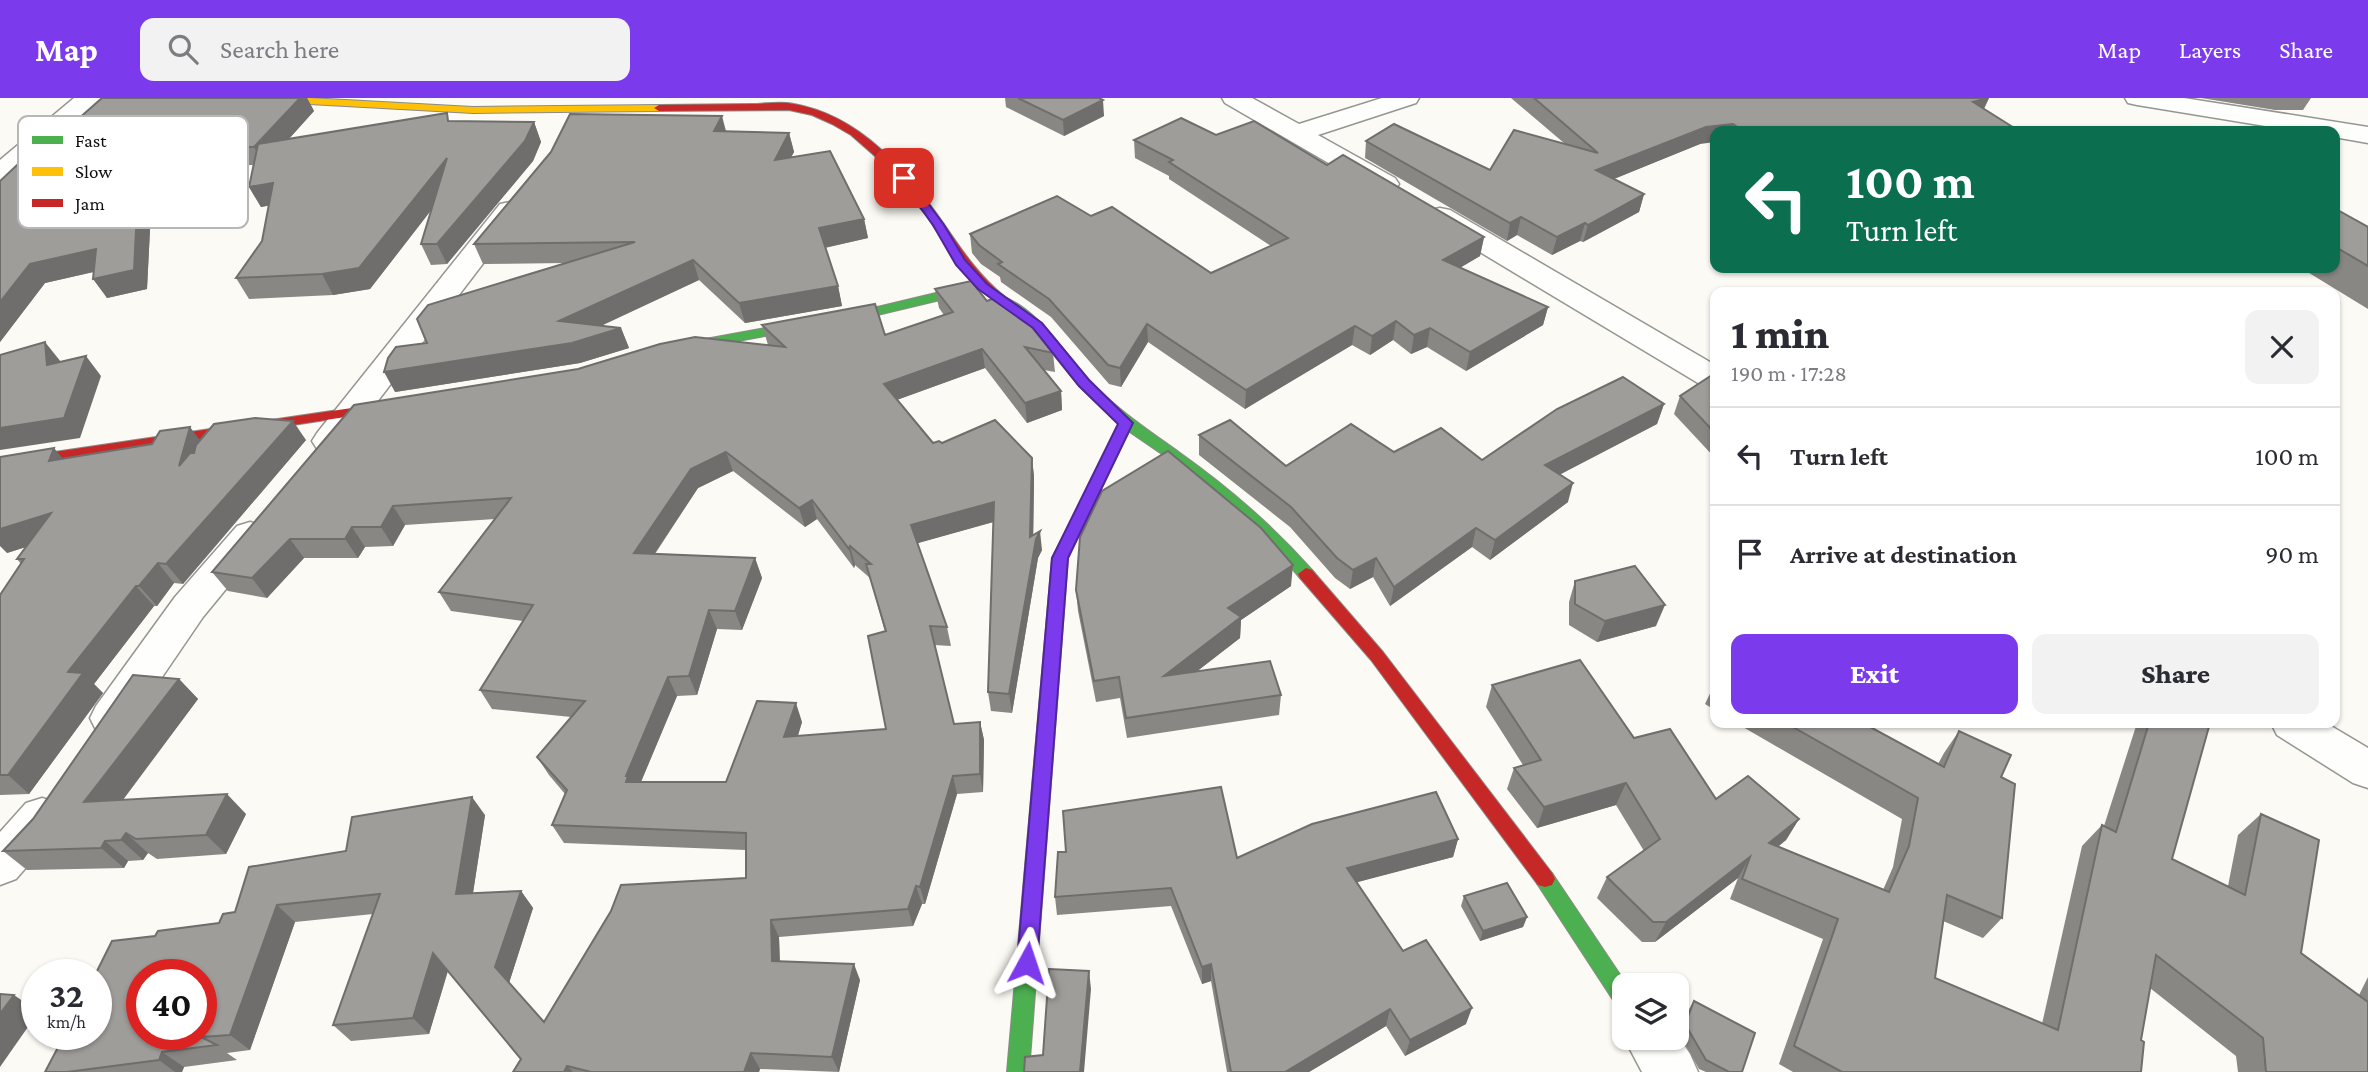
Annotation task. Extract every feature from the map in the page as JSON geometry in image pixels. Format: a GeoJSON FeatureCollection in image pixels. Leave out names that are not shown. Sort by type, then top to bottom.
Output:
{"type":"FeatureCollection","features":[{"type":"Feature","properties":{"kind":"street"},"geometry":{"type":"LineString","coordinates":[[68,116],[89,98]]}},
{"type":"Feature","properties":{"kind":"street"},"geometry":{"type":"LineString","coordinates":[[253,98],[472,110],[794,107],[840,123],[860,135],[904,178],[939,225],[960,262],[982,286],[1038,326],[1084,383],[1126,423],[1177,458],[1275,538],[1377,656],[1541,873],[1612,981]]}},
{"type":"Feature","properties":{"kind":"street"},"geometry":{"type":"LineString","coordinates":[[1234,98],[1299,133],[1710,376]]}},
{"type":"Feature","properties":{"kind":"street"},"geometry":{"type":"LineString","coordinates":[[1299,133],[1407,98]]}},
{"type":"Feature","properties":{"kind":"street"},"geometry":{"type":"LineString","coordinates":[[2137,98],[2309,126]]}},
{"type":"Feature","properties":{"kind":"street"},"geometry":{"type":"LineString","coordinates":[[557,142],[572,108]]}},
{"type":"Feature","properties":{"kind":"street"},"geometry":{"type":"LineString","coordinates":[[2340,131],[2358,134],[2368,155]]}},
{"type":"Feature","properties":{"kind":"street"},"geometry":{"type":"LineString","coordinates":[[0,174],[18,159]]}},
{"type":"Feature","properties":{"kind":"street"},"geometry":{"type":"LineString","coordinates":[[310,463],[354,411],[466,263],[533,183]]}},
{"type":"Feature","properties":{"kind":"street"},"geometry":{"type":"LineString","coordinates":[[648,355],[720,339],[869,313],[982,286]]}},
{"type":"Feature","properties":{"kind":"street"},"geometry":{"type":"LineString","coordinates":[[0,466],[120,445],[412,403]]}},
{"type":"Feature","properties":{"kind":"street"},"geometry":{"type":"LineString","coordinates":[[1018,1072],[1060,558],[1126,423]]}},
{"type":"Feature","properties":{"kind":"street"},"geometry":{"type":"LineString","coordinates":[[94,743],[189,607],[267,514]]}},
{"type":"Feature","properties":{"kind":"street"},"geometry":{"type":"LineString","coordinates":[[2300,728],[2368,770]]}},
{"type":"Feature","properties":{"kind":"street"},"geometry":{"type":"LineString","coordinates":[[0,865],[38,822],[62,789]]}},
{"type":"Feature","properties":{"kind":"street"},"geometry":{"type":"LineString","coordinates":[[1658,1050],[1672,1072]]}},
{"type":"Feature","properties":{"kind":"building"},"geometry":{"type":"Polygon","coordinates":[[[102,98],[300,98],[254,147],[248,147],[248,116],[82,116],[102,98]]]}},
{"type":"Feature","properties":{"kind":"building"},"geometry":{"type":"Polygon","coordinates":[[[1018,98],[1099,98],[1103,100],[1063,120],[1018,98]]]}},
{"type":"Feature","properties":{"kind":"building"},"geometry":{"type":"Polygon","coordinates":[[[1534,98],[1988,98],[1973,102],[2011,126],[1710,126],[1596,170],[1644,194],[1588,225],[1585,223],[1557,237],[1521,217],[1510,223],[1366,141],[1394,124],[1490,170],[1514,130],[1598,153],[1534,98]]]}},
{"type":"Feature","properties":{"kind":"building"},"geometry":{"type":"Polygon","coordinates":[[[447,113],[448,121],[534,122],[525,141],[437,244],[421,244],[447,158],[359,268],[322,274],[236,278],[262,241],[273,183],[249,187],[258,144],[447,113]]]}},
{"type":"Feature","properties":{"kind":"building"},"geometry":{"type":"Polygon","coordinates":[[[570,114],[722,116],[714,131],[789,133],[775,160],[830,151],[864,219],[819,228],[838,286],[739,303],[693,260],[559,321],[621,328],[572,343],[384,372],[388,358],[396,347],[427,343],[417,319],[428,305],[635,242],[474,244],[551,152],[570,114]]]}},
{"type":"Feature","properties":{"kind":"building"},"geometry":{"type":"Polygon","coordinates":[[[1181,118],[1216,135],[1254,121],[1327,165],[1343,155],[1484,237],[1443,260],[1548,307],[1470,352],[1430,328],[1414,335],[1396,321],[1372,336],[1355,326],[1246,390],[1147,324],[1120,368],[1108,365],[1049,299],[998,264],[1002,262],[979,245],[970,234],[1057,196],[1091,216],[1112,207],[1211,273],[1288,238],[1169,162],[1173,160],[1134,140],[1181,118]]]}},
{"type":"Feature","properties":{"kind":"building"},"geometry":{"type":"Polygon","coordinates":[[[18,164],[18,228],[136,228],[134,270],[93,279],[96,249],[30,264],[0,302],[0,181],[18,164]]]}},
{"type":"Feature","properties":{"kind":"building"},"geometry":{"type":"Polygon","coordinates":[[[2340,211],[2368,227],[2368,266],[2340,250],[2340,211]]]}},
{"type":"Feature","properties":{"kind":"building"},"geometry":{"type":"Polygon","coordinates":[[[971,281],[987,301],[997,297],[1023,316],[1053,353],[1025,347],[1061,391],[1025,403],[982,349],[884,384],[933,443],[942,443],[995,420],[1032,458],[1030,537],[1040,531],[1036,539],[1009,694],[988,692],[994,502],[911,525],[947,627],[930,626],[954,724],[980,722],[980,774],[953,776],[920,887],[916,886],[908,909],[771,920],[772,961],[854,964],[832,1057],[751,1053],[744,1072],[591,1072],[567,1066],[564,1072],[513,1072],[521,1059],[433,953],[413,1018],[333,1025],[380,894],[277,905],[230,1035],[217,1036],[217,959],[126,959],[126,1050],[178,1050],[162,1052],[159,1060],[67,1072],[45,1072],[57,1050],[112,1050],[112,959],[103,959],[112,941],[155,936],[158,931],[219,923],[223,914],[235,912],[249,867],[346,851],[352,817],[472,797],[456,894],[521,891],[495,967],[544,1022],[611,911],[621,885],[746,878],[746,833],[552,825],[567,790],[537,757],[585,701],[480,690],[533,605],[439,592],[511,498],[393,506],[381,527],[352,527],[345,539],[290,539],[252,578],[212,572],[354,405],[578,369],[660,344],[695,337],[785,347],[762,325],[875,304],[885,335],[953,312],[935,289],[971,281]],[[726,452],[691,469],[634,553],[755,558],[735,611],[709,610],[689,676],[668,677],[626,776],[626,782],[726,782],[757,701],[796,703],[784,737],[886,729],[868,636],[886,631],[866,564],[871,564],[850,546],[849,549],[812,500],[799,508],[726,452]]]}},
{"type":"Feature","properties":{"kind":"building"},"geometry":{"type":"Polygon","coordinates":[[[45,342],[47,365],[86,356],[64,418],[0,428],[0,355],[45,342]]]}},
{"type":"Feature","properties":{"kind":"building"},"geometry":{"type":"Polygon","coordinates":[[[1710,376],[1710,428],[1680,396],[1710,376]]]}},
{"type":"Feature","properties":{"kind":"building"},"geometry":{"type":"Polygon","coordinates":[[[1623,377],[1664,404],[1545,465],[1573,483],[1495,540],[1476,528],[1394,587],[1376,558],[1353,570],[1337,558],[1291,507],[1199,435],[1230,420],[1286,466],[1351,424],[1394,452],[1441,428],[1482,460],[1557,409],[1623,377]]]}},
{"type":"Feature","properties":{"kind":"building"},"geometry":{"type":"Polygon","coordinates":[[[255,418],[293,421],[166,564],[158,563],[139,586],[136,586],[68,672],[83,673],[8,775],[0,775],[0,595],[24,559],[17,559],[51,513],[0,529],[0,457],[54,448],[49,461],[152,444],[160,431],[190,427],[179,466],[190,453],[194,453],[196,445],[214,424],[255,418]]]}},
{"type":"Feature","properties":{"kind":"building"},"geometry":{"type":"Polygon","coordinates":[[[1168,451],[1261,528],[1293,565],[1228,608],[1241,617],[1164,676],[1270,661],[1281,695],[1126,718],[1119,677],[1094,681],[1076,590],[1080,537],[1102,491],[1168,451]]]}},
{"type":"Feature","properties":{"kind":"building"},"geometry":{"type":"Polygon","coordinates":[[[1635,566],[1665,605],[1605,621],[1575,604],[1575,581],[1635,566]]]}},
{"type":"Feature","properties":{"kind":"building"},"geometry":{"type":"Polygon","coordinates":[[[1580,660],[1634,738],[1670,729],[1716,799],[1748,776],[1799,819],[1769,843],[1889,892],[1909,846],[1918,798],[1795,728],[1872,728],[1944,767],[1959,731],[2011,755],[2001,777],[2015,784],[2002,918],[1947,895],[1935,978],[2058,1030],[2102,825],[2116,832],[2147,728],[2209,728],[2172,859],[2245,895],[2261,814],[2319,840],[2301,953],[2368,1002],[2368,1072],[2266,1072],[2263,1038],[2156,955],[2141,1040],[2144,1042],[2141,1072],[1842,1072],[1794,1046],[1838,919],[1742,879],[1750,857],[1666,922],[1653,922],[1607,877],[1660,839],[1626,783],[1544,807],[1514,768],[1541,760],[1492,685],[1580,660]]]}},
{"type":"Feature","properties":{"kind":"building"},"geometry":{"type":"Polygon","coordinates":[[[133,675],[179,679],[84,802],[227,794],[206,835],[136,839],[126,833],[121,840],[105,841],[101,848],[3,851],[33,819],[133,675]]]}},
{"type":"Feature","properties":{"kind":"building"},"geometry":{"type":"Polygon","coordinates":[[[1221,787],[1237,858],[1312,824],[1436,792],[1458,839],[1347,868],[1403,951],[1426,940],[1472,1008],[1410,1040],[1390,1009],[1285,1072],[1231,1072],[1211,964],[1202,967],[1171,888],[1055,897],[1058,852],[1066,852],[1063,811],[1221,787]]]}},
{"type":"Feature","properties":{"kind":"building"},"geometry":{"type":"Polygon","coordinates":[[[1507,883],[1527,917],[1483,931],[1464,896],[1507,883]]]}},
{"type":"Feature","properties":{"kind":"building"},"geometry":{"type":"Polygon","coordinates":[[[1049,969],[1089,971],[1080,1072],[1024,1072],[1025,1057],[1043,1055],[1049,969]]]}},
{"type":"Feature","properties":{"kind":"building"},"geometry":{"type":"Polygon","coordinates":[[[0,994],[14,995],[0,1014],[0,994]]]}},
{"type":"Feature","properties":{"kind":"building"},"geometry":{"type":"Polygon","coordinates":[[[1694,1001],[1755,1033],[1742,1072],[1729,1072],[1706,1060],[1689,1031],[1689,1014],[1694,1001]]]}},
{"type":"Feature","properties":{"kind":"traffic: fast"},"geometry":{"type":"LineString","coordinates":[[667,350],[869,313],[982,286]]}},
{"type":"Feature","properties":{"kind":"traffic: fast"},"geometry":{"type":"LineString","coordinates":[[1001,300],[1038,326],[1084,383],[1126,423],[1177,458],[1275,538],[1306,574]]}},
{"type":"Feature","properties":{"kind":"traffic: fast"},"geometry":{"type":"LineString","coordinates":[[1018,1072],[1060,558],[1083,512]]}},
{"type":"Feature","properties":{"kind":"traffic: fast"},"geometry":{"type":"LineString","coordinates":[[1545,879],[1612,981]]}},
{"type":"Feature","properties":{"kind":"traffic: slow"},"geometry":{"type":"LineString","coordinates":[[253,98],[473,110],[659,108]]}},
{"type":"Feature","properties":{"kind":"traffic: slow"},"geometry":{"type":"LineString","coordinates":[[1083,512],[1126,423]]}},
{"type":"Feature","properties":{"kind":"traffic: jam"},"geometry":{"type":"LineString","coordinates":[[659,108],[789,106],[836,121],[872,146],[903,178],[977,280],[1001,300]]}},
{"type":"Feature","properties":{"kind":"traffic: jam"},"geometry":{"type":"LineString","coordinates":[[0,465],[399,405]]}},
{"type":"Feature","properties":{"kind":"traffic: jam"},"geometry":{"type":"LineString","coordinates":[[1306,574],[1377,656],[1545,879]]}},
{"type":"Feature","properties":{"kind":"route"},"geometry":{"type":"LineString","coordinates":[[904,178],[939,225],[960,262],[982,286],[1038,326],[1084,383],[1126,423],[1060,558],[1027,963]]}}]}
